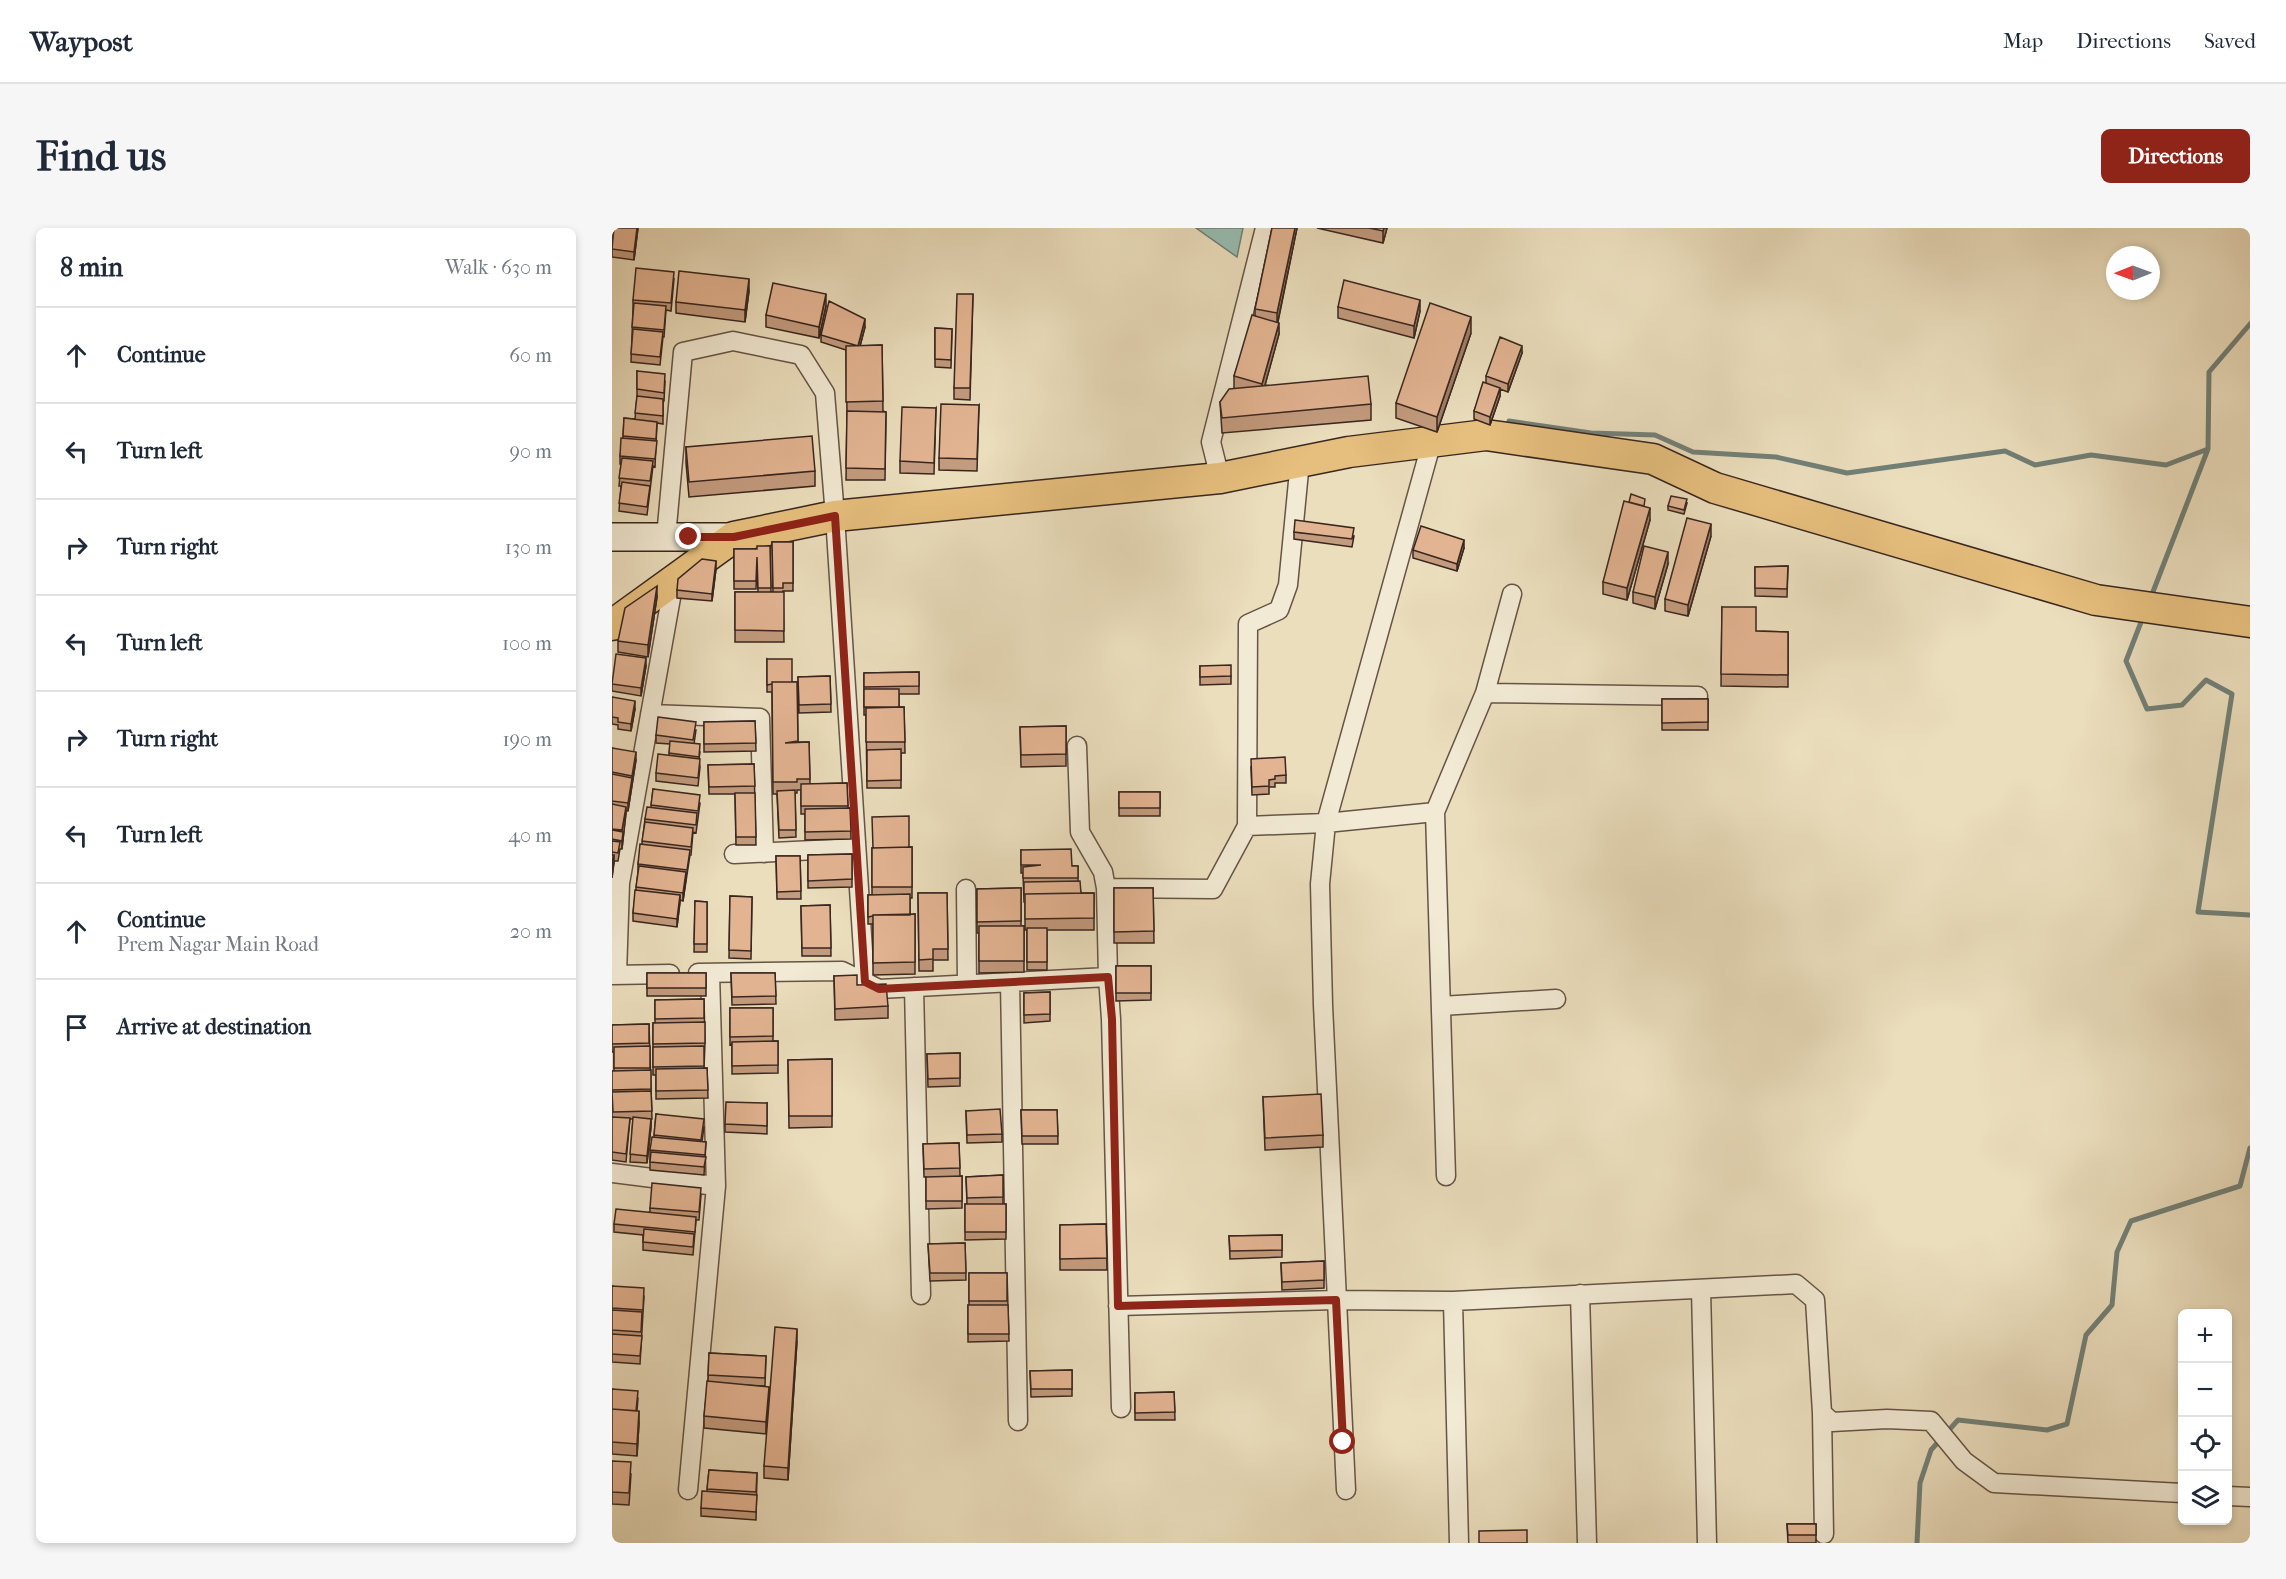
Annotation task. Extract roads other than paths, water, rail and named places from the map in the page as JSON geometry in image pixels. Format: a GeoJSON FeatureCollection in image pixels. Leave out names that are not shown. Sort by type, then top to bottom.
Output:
{"type":"FeatureCollection","features":[{"type":"Feature","properties":{"kind":"main road"},"geometry":{"type":"LineString","coordinates":[[612,625],[734,537],[835,516],[1220,478],[1349,452],[1486,435],[1653,459],[1715,488],[2096,600],[2250,622]]}},
{"type":"Feature","properties":{"kind":"street"},"geometry":{"type":"LineString","coordinates":[[1220,478],[1211,442],[1265,228]]}},
{"type":"Feature","properties":{"kind":"street"},"geometry":{"type":"LineString","coordinates":[[666,537],[683,352],[733,341],[801,355],[825,393],[865,982]]}},
{"type":"Feature","properties":{"kind":"street"},"geometry":{"type":"LineString","coordinates":[[1346,1490],[1336,1300],[1320,884],[1326,823],[1432,441]]}},
{"type":"Feature","properties":{"kind":"street"},"geometry":{"type":"LineString","coordinates":[[1106,888],[1213,889],[1247,826],[1248,624],[1279,610],[1288,585],[1300,461]]}},
{"type":"Feature","properties":{"kind":"street"},"geometry":{"type":"LineString","coordinates":[[612,537],[734,537]]}},
{"type":"Feature","properties":{"kind":"street"},"geometry":{"type":"LineString","coordinates":[[674,581],[620,883],[615,975],[842,971],[879,989],[1108,977]]}},
{"type":"Feature","properties":{"kind":"street"},"geometry":{"type":"LineString","coordinates":[[1446,1176],[1435,812],[1485,693],[1512,594]]}},
{"type":"Feature","properties":{"kind":"street"},"geometry":{"type":"LineString","coordinates":[[1485,693],[1698,696]]}},
{"type":"Feature","properties":{"kind":"street"},"geometry":{"type":"LineString","coordinates":[[650,714],[760,718],[764,853]]}},
{"type":"Feature","properties":{"kind":"street"},"geometry":{"type":"LineString","coordinates":[[1077,746],[1080,832],[1103,872],[1106,888],[1108,977],[1112,1019],[1121,1408]]}},
{"type":"Feature","properties":{"kind":"street"},"geometry":{"type":"LineString","coordinates":[[1247,826],[1326,823],[1435,812]]}},
{"type":"Feature","properties":{"kind":"street"},"geometry":{"type":"LineString","coordinates":[[734,854],[856,848]]}},
{"type":"Feature","properties":{"kind":"street"},"geometry":{"type":"LineString","coordinates":[[966,889],[967,984]]}},
{"type":"Feature","properties":{"kind":"street"},"geometry":{"type":"LineString","coordinates":[[688,1490],[716,1186],[710,973]]}},
{"type":"Feature","properties":{"kind":"street"},"geometry":{"type":"LineString","coordinates":[[1010,982],[1018,1421]]}},
{"type":"Feature","properties":{"kind":"street"},"geometry":{"type":"LineString","coordinates":[[914,987],[921,1295]]}},
{"type":"Feature","properties":{"kind":"street"},"geometry":{"type":"LineString","coordinates":[[1441,1006],[1556,999]]}},
{"type":"Feature","properties":{"kind":"street"},"geometry":{"type":"LineString","coordinates":[[612,1173],[716,1186]]}},
{"type":"Feature","properties":{"kind":"street"},"geometry":{"type":"LineString","coordinates":[[1118,1306],[1336,1300],[1454,1300],[1796,1284],[1815,1300],[1822,1413],[1824,1534]]}},
{"type":"Feature","properties":{"kind":"street"},"geometry":{"type":"LineString","coordinates":[[1701,1289],[1707,1543]]}},
{"type":"Feature","properties":{"kind":"street"},"geometry":{"type":"LineString","coordinates":[[1580,1294],[1587,1543]]}},
{"type":"Feature","properties":{"kind":"street"},"geometry":{"type":"LineString","coordinates":[[1454,1300],[1459,1543]]}},
{"type":"Feature","properties":{"kind":"street"},"geometry":{"type":"LineString","coordinates":[[1822,1413],[1832,1422],[1887,1419],[1931,1421],[1964,1461],[1994,1483],[2178,1493]]}},
{"type":"Feature","properties":{"kind":"street"},"geometry":{"type":"LineString","coordinates":[[2232,1496],[2250,1497]]}},
{"type":"Feature","properties":{"kind":"water"},"geometry":{"type":"Polygon","coordinates":[[[1196,228],[1243,228],[1237,257],[1196,228]]]}},
{"type":"Feature","properties":{"kind":"waterway"},"geometry":{"type":"LineString","coordinates":[[2151,597],[2208,449],[2209,372],[2250,324]]}},
{"type":"Feature","properties":{"kind":"waterway"},"geometry":{"type":"LineString","coordinates":[[1509,421],[1591,433],[1655,435],[1693,452],[1776,457],[1847,473],[2005,451],[2035,465],[2091,455],[2166,465],[2208,449]]}},
{"type":"Feature","properties":{"kind":"waterway"},"geometry":{"type":"LineString","coordinates":[[2143,617],[2126,661],[2147,709],[2182,705],[2206,680],[2232,694],[2198,912],[2250,915]]}},
{"type":"Feature","properties":{"kind":"waterway"},"geometry":{"type":"LineString","coordinates":[[1917,1543],[1920,1483],[1931,1450],[1958,1420],[2047,1430],[2067,1424],[2086,1335],[2112,1305],[2117,1252],[2131,1221],[2240,1186],[2250,1148]]}}]}
